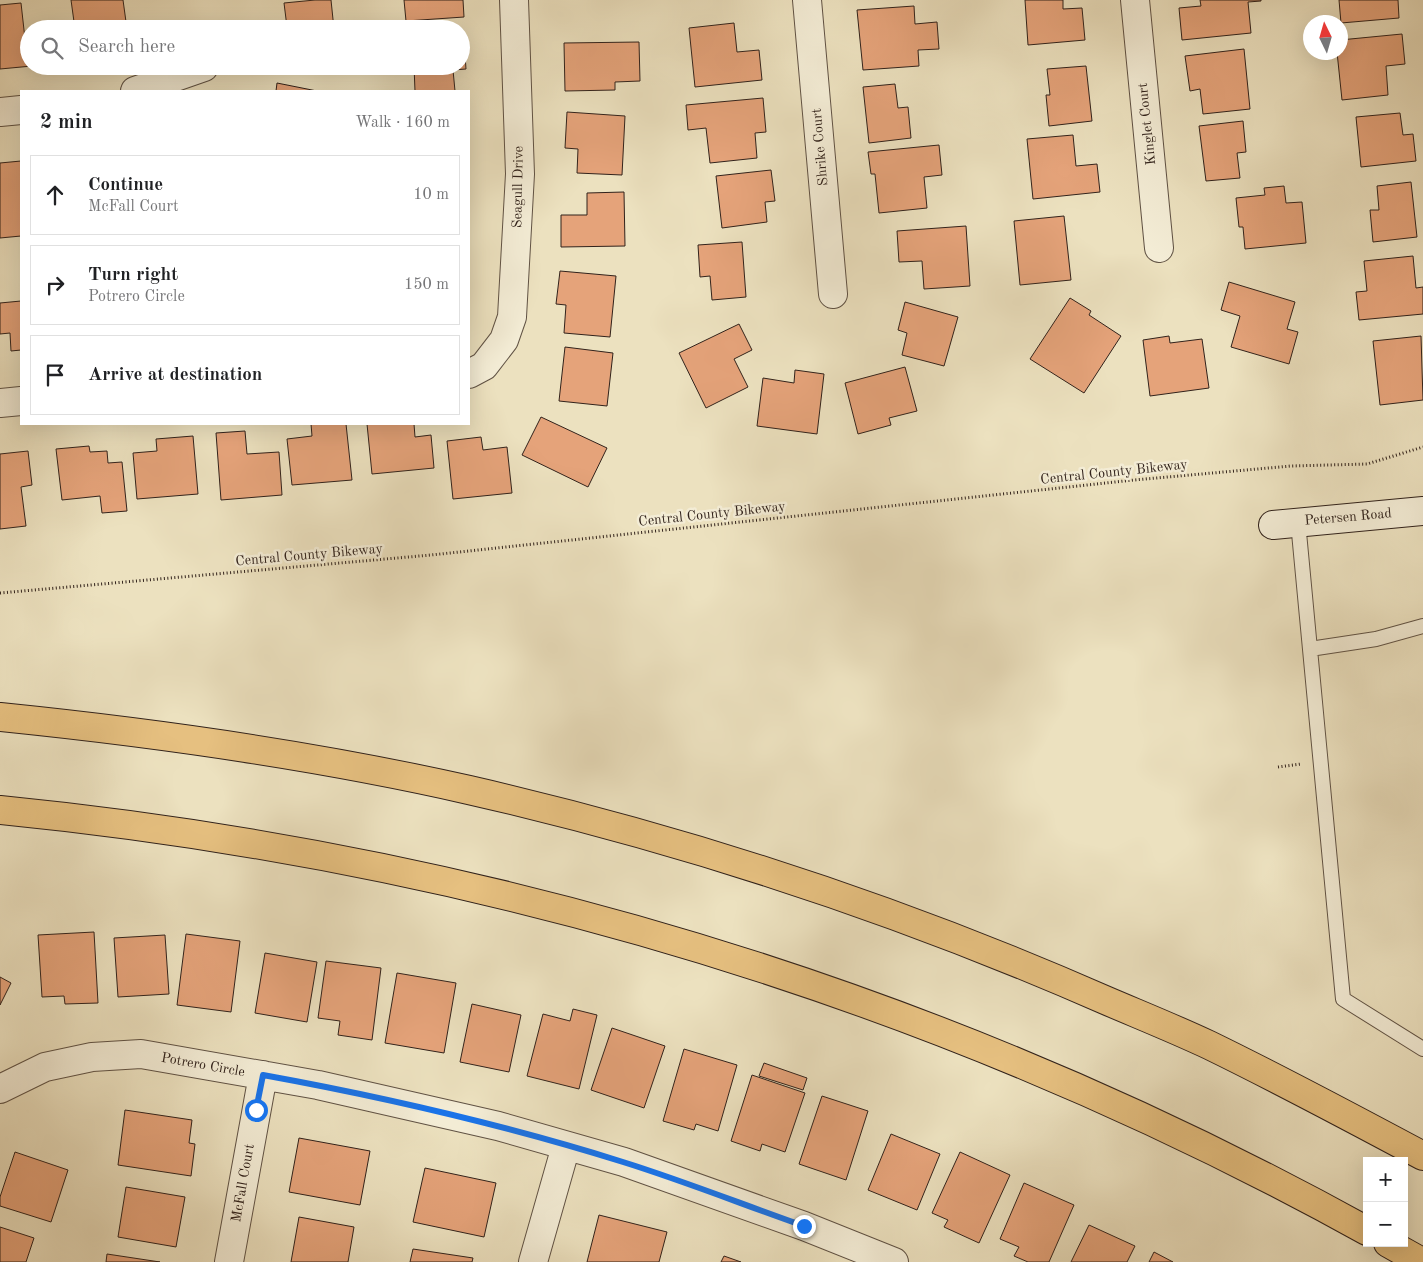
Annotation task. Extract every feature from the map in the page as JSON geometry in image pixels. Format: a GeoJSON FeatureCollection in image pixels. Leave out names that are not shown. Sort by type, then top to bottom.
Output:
{"type":"FeatureCollection","features":[{"type":"Feature","properties":{"kind":"highway"},"geometry":{"type":"LineString","coordinates":[[0,717],[118,729],[285,753],[458,788],[595,822],[757,868],[919,924],[1029,966],[1206,1043],[1342,1112],[1423,1156]]}},
{"type":"Feature","properties":{"kind":"highway"},"geometry":{"type":"LineString","coordinates":[[0,810],[108,820],[259,843],[446,880],[582,914],[731,957],[891,1012],[992,1051],[1172,1131],[1306,1197],[1363,1229]]}},
{"type":"Feature","properties":{"kind":"highway"},"geometry":{"type":"LineString","coordinates":[[1395,1247],[1422,1262]]}},
{"type":"Feature","properties":{"kind":"street","name":"Seagull Drive"},"geometry":{"type":"LineString","coordinates":[[476,370],[504,340],[512,317],[520,174],[520,0]]}},
{"type":"Feature","properties":{"kind":"street","name":"Shrike Court"},"geometry":{"type":"LineString","coordinates":[[807,0],[833,294]]}},
{"type":"Feature","properties":{"kind":"street","name":"Kinglet Court"},"geometry":{"type":"LineString","coordinates":[[1134,0],[1159,248]]}},
{"type":"Feature","properties":{"kind":"street"},"geometry":{"type":"LineString","coordinates":[[137,90],[181,75]]}},
{"type":"Feature","properties":{"kind":"street"},"geometry":{"type":"LineString","coordinates":[[0,112],[20,110]]}},
{"type":"Feature","properties":{"kind":"street"},"geometry":{"type":"LineString","coordinates":[[0,403],[20,401]]}},
{"type":"Feature","properties":{"kind":"street","name":"Petersen Road"},"geometry":{"type":"LineString","coordinates":[[1285,524],[1423,511]]}},
{"type":"Feature","properties":{"kind":"street","name":"Potrero Circle"},"geometry":{"type":"LineString","coordinates":[[0,1089],[45,1067],[92,1057],[141,1054],[318,1085],[498,1126],[633,1165],[804,1226],[861,1256],[894,1262]]}},
{"type":"Feature","properties":{"kind":"street","name":"McFall Court"},"geometry":{"type":"LineString","coordinates":[[229,1262],[263,1075]]}},
{"type":"Feature","properties":{"kind":"street"},"geometry":{"type":"LineString","coordinates":[[533,1262],[566,1146]]}},
{"type":"Feature","properties":{"kind":"lane"},"geometry":{"type":"LineString","coordinates":[[1285,524],[1310,649],[1343,999],[1423,1049]]}},
{"type":"Feature","properties":{"kind":"lane"},"geometry":{"type":"LineString","coordinates":[[1310,649],[1376,639],[1423,626]]}},
{"type":"Feature","properties":{"kind":"path","name":"Central County Bikeway"},"geometry":{"type":"LineString","coordinates":[[0,593],[431,555],[1291,466],[1367,464],[1423,447]]}},
{"type":"Feature","properties":{"kind":"building"},"geometry":{"type":"Polygon","coordinates":[[[71,0],[123,0],[126,20],[74,20],[71,0]]]}},
{"type":"Feature","properties":{"kind":"building"},"geometry":{"type":"Polygon","coordinates":[[[331,0],[333,20],[286,20],[284,3],[331,0]]]}},
{"type":"Feature","properties":{"kind":"building"},"geometry":{"type":"Polygon","coordinates":[[[404,0],[463,0],[464,17],[406,20],[404,0]]]}},
{"type":"Feature","properties":{"kind":"building"},"geometry":{"type":"Polygon","coordinates":[[[1025,0],[1063,0],[1063,9],[1082,8],[1085,40],[1028,45],[1025,0]]]}},
{"type":"Feature","properties":{"kind":"building"},"geometry":{"type":"Polygon","coordinates":[[[1200,0],[1261,1],[1248,2],[1251,33],[1182,40],[1179,8],[1201,6],[1200,0]]]}},
{"type":"Feature","properties":{"kind":"building"},"geometry":{"type":"Polygon","coordinates":[[[1339,0],[1398,0],[1399,18],[1348,22],[1348,15],[1340,15],[1339,0]]]}},
{"type":"Feature","properties":{"kind":"building"},"geometry":{"type":"Polygon","coordinates":[[[21,3],[23,20],[20,20],[20,67],[0,69],[0,5],[21,3]]]}},
{"type":"Feature","properties":{"kind":"building"},"geometry":{"type":"Polygon","coordinates":[[[914,6],[915,24],[937,22],[939,49],[918,50],[919,66],[863,70],[857,10],[914,6]]]}},
{"type":"Feature","properties":{"kind":"building"},"geometry":{"type":"Polygon","coordinates":[[[734,23],[737,52],[759,50],[762,80],[695,87],[689,28],[734,23]]]}},
{"type":"Feature","properties":{"kind":"building"},"geometry":{"type":"Polygon","coordinates":[[[1402,34],[1405,64],[1386,66],[1388,95],[1342,100],[1338,60],[1348,60],[1348,39],[1402,34]]]}},
{"type":"Feature","properties":{"kind":"building"},"geometry":{"type":"Polygon","coordinates":[[[639,42],[640,81],[615,82],[615,90],[565,91],[564,43],[639,42]]]}},
{"type":"Feature","properties":{"kind":"building"},"geometry":{"type":"Polygon","coordinates":[[[1244,49],[1250,109],[1203,114],[1200,89],[1190,91],[1185,56],[1244,49]]]}},
{"type":"Feature","properties":{"kind":"building"},"geometry":{"type":"Polygon","coordinates":[[[1086,66],[1092,121],[1049,126],[1046,95],[1050,95],[1047,69],[1086,66]]]}},
{"type":"Feature","properties":{"kind":"building"},"geometry":{"type":"Polygon","coordinates":[[[414,75],[453,75],[455,90],[415,90],[414,75]]]}},
{"type":"Feature","properties":{"kind":"building"},"geometry":{"type":"Polygon","coordinates":[[[277,83],[312,90],[276,90],[277,83]]]}},
{"type":"Feature","properties":{"kind":"building"},"geometry":{"type":"Polygon","coordinates":[[[895,84],[898,108],[908,107],[911,138],[869,143],[863,87],[895,84]]]}},
{"type":"Feature","properties":{"kind":"building"},"geometry":{"type":"Polygon","coordinates":[[[763,98],[766,132],[755,133],[757,158],[710,163],[706,128],[688,130],[686,105],[763,98]]]}},
{"type":"Feature","properties":{"kind":"building"},"geometry":{"type":"Polygon","coordinates":[[[567,112],[625,116],[622,175],[577,173],[578,149],[565,148],[567,112]]]}},
{"type":"Feature","properties":{"kind":"building"},"geometry":{"type":"Polygon","coordinates":[[[1400,113],[1403,135],[1413,134],[1416,161],[1361,167],[1356,117],[1400,113]]]}},
{"type":"Feature","properties":{"kind":"building"},"geometry":{"type":"Polygon","coordinates":[[[1243,121],[1246,152],[1237,153],[1240,178],[1206,181],[1199,126],[1243,121]]]}},
{"type":"Feature","properties":{"kind":"building"},"geometry":{"type":"Polygon","coordinates":[[[1073,135],[1076,166],[1097,164],[1100,192],[1033,199],[1027,139],[1073,135]]]}},
{"type":"Feature","properties":{"kind":"building"},"geometry":{"type":"Polygon","coordinates":[[[939,145],[942,175],[924,177],[927,208],[879,213],[875,174],[871,174],[868,152],[939,145]]]}},
{"type":"Feature","properties":{"kind":"building"},"geometry":{"type":"Polygon","coordinates":[[[20,161],[20,236],[0,238],[0,163],[20,161]]]}},
{"type":"Feature","properties":{"kind":"building"},"geometry":{"type":"Polygon","coordinates":[[[771,170],[775,201],[765,202],[767,222],[722,228],[716,176],[771,170]]]}},
{"type":"Feature","properties":{"kind":"building"},"geometry":{"type":"Polygon","coordinates":[[[1411,182],[1417,237],[1373,242],[1370,210],[1379,210],[1377,186],[1411,182]]]}},
{"type":"Feature","properties":{"kind":"building"},"geometry":{"type":"Polygon","coordinates":[[[1284,186],[1286,203],[1302,202],[1306,243],[1245,249],[1243,227],[1239,227],[1236,198],[1265,195],[1264,188],[1284,186]]]}},
{"type":"Feature","properties":{"kind":"building"},"geometry":{"type":"Polygon","coordinates":[[[624,192],[625,246],[561,247],[561,215],[587,215],[587,193],[624,192]]]}},
{"type":"Feature","properties":{"kind":"building"},"geometry":{"type":"Polygon","coordinates":[[[1064,216],[1071,280],[1020,285],[1014,221],[1064,216]]]}},
{"type":"Feature","properties":{"kind":"building"},"geometry":{"type":"Polygon","coordinates":[[[966,226],[970,286],[924,289],[922,261],[899,262],[897,231],[966,226]]]}},
{"type":"Feature","properties":{"kind":"building"},"geometry":{"type":"Polygon","coordinates":[[[742,242],[746,297],[712,300],[710,276],[700,277],[698,245],[742,242]]]}},
{"type":"Feature","properties":{"kind":"building"},"geometry":{"type":"Polygon","coordinates":[[[1413,256],[1416,288],[1423,287],[1423,314],[1359,320],[1356,292],[1367,291],[1364,261],[1413,256]]]}},
{"type":"Feature","properties":{"kind":"building"},"geometry":{"type":"Polygon","coordinates":[[[560,271],[616,276],[610,337],[564,333],[566,305],[556,304],[560,271]]]}},
{"type":"Feature","properties":{"kind":"building"},"geometry":{"type":"Polygon","coordinates":[[[1229,282],[1295,302],[1287,329],[1298,332],[1289,364],[1231,347],[1240,316],[1221,310],[1229,282]]]}},
{"type":"Feature","properties":{"kind":"building"},"geometry":{"type":"Polygon","coordinates":[[[1070,298],[1091,311],[1089,315],[1121,336],[1084,393],[1030,359],[1070,298]]]}},
{"type":"Feature","properties":{"kind":"building"},"geometry":{"type":"Polygon","coordinates":[[[20,301],[20,350],[11,351],[10,333],[0,334],[0,303],[20,301]]]}},
{"type":"Feature","properties":{"kind":"building"},"geometry":{"type":"Polygon","coordinates":[[[905,302],[958,317],[944,366],[902,355],[907,333],[898,330],[905,302]]]}},
{"type":"Feature","properties":{"kind":"building"},"geometry":{"type":"Polygon","coordinates":[[[739,324],[752,350],[734,359],[748,387],[706,408],[679,353],[739,324]]]}},
{"type":"Feature","properties":{"kind":"building"},"geometry":{"type":"Polygon","coordinates":[[[1169,336],[1170,343],[1202,339],[1209,388],[1150,396],[1143,340],[1169,336]]]}},
{"type":"Feature","properties":{"kind":"building"},"geometry":{"type":"Polygon","coordinates":[[[1421,336],[1423,400],[1380,405],[1373,341],[1421,336]]]}},
{"type":"Feature","properties":{"kind":"building"},"geometry":{"type":"Polygon","coordinates":[[[565,347],[613,353],[607,406],[559,401],[565,347]]]}},
{"type":"Feature","properties":{"kind":"building"},"geometry":{"type":"Polygon","coordinates":[[[905,367],[917,411],[889,418],[891,425],[858,434],[845,383],[905,367]]]}},
{"type":"Feature","properties":{"kind":"building"},"geometry":{"type":"Polygon","coordinates":[[[795,370],[824,374],[817,434],[757,426],[763,378],[794,383],[795,370]]]}},
{"type":"Feature","properties":{"kind":"building"},"geometry":{"type":"Polygon","coordinates":[[[541,417],[607,448],[588,487],[522,455],[541,417]]]}},
{"type":"Feature","properties":{"kind":"building"},"geometry":{"type":"Polygon","coordinates":[[[311,425],[346,425],[352,480],[292,485],[287,439],[312,436],[311,425]]]}},
{"type":"Feature","properties":{"kind":"building"},"geometry":{"type":"Polygon","coordinates":[[[367,425],[414,425],[415,437],[431,435],[434,468],[372,474],[367,425]]]}},
{"type":"Feature","properties":{"kind":"building"},"geometry":{"type":"Polygon","coordinates":[[[245,431],[247,454],[279,452],[282,495],[221,500],[216,433],[245,431]]]}},
{"type":"Feature","properties":{"kind":"building"},"geometry":{"type":"Polygon","coordinates":[[[193,436],[198,494],[137,499],[133,453],[157,451],[156,439],[193,436]]]}},
{"type":"Feature","properties":{"kind":"building"},"geometry":{"type":"Polygon","coordinates":[[[481,437],[483,450],[507,447],[512,493],[453,499],[447,441],[481,437]]]}},
{"type":"Feature","properties":{"kind":"building"},"geometry":{"type":"Polygon","coordinates":[[[89,446],[90,452],[107,451],[108,463],[122,462],[127,511],[102,513],[100,496],[62,500],[56,449],[89,446]]]}},
{"type":"Feature","properties":{"kind":"building"},"geometry":{"type":"Polygon","coordinates":[[[28,451],[32,485],[21,487],[26,526],[0,529],[0,454],[28,451]]]}},
{"type":"Feature","properties":{"kind":"building"},"geometry":{"type":"Polygon","coordinates":[[[94,932],[98,1003],[65,1004],[64,996],[42,997],[38,935],[94,932]]]}},
{"type":"Feature","properties":{"kind":"building"},"geometry":{"type":"Polygon","coordinates":[[[186,934],[240,941],[231,1012],[177,1005],[186,934]]]}},
{"type":"Feature","properties":{"kind":"building"},"geometry":{"type":"Polygon","coordinates":[[[165,935],[169,994],[118,997],[114,938],[165,935]]]}},
{"type":"Feature","properties":{"kind":"building"},"geometry":{"type":"Polygon","coordinates":[[[265,953],[317,962],[307,1022],[255,1013],[265,953]]]}},
{"type":"Feature","properties":{"kind":"building"},"geometry":{"type":"Polygon","coordinates":[[[326,961],[381,968],[372,1040],[338,1035],[340,1021],[318,1018],[326,961]]]}},
{"type":"Feature","properties":{"kind":"building"},"geometry":{"type":"Polygon","coordinates":[[[397,973],[456,983],[444,1053],[385,1043],[397,973]]]}},
{"type":"Feature","properties":{"kind":"building"},"geometry":{"type":"Polygon","coordinates":[[[0,977],[11,983],[0,1005],[0,977]]]}},
{"type":"Feature","properties":{"kind":"building"},"geometry":{"type":"Polygon","coordinates":[[[472,1004],[521,1015],[509,1072],[460,1062],[472,1004]]]}},
{"type":"Feature","properties":{"kind":"building"},"geometry":{"type":"Polygon","coordinates":[[[573,1009],[597,1015],[579,1089],[527,1076],[543,1014],[570,1021],[573,1009]]]}},
{"type":"Feature","properties":{"kind":"building"},"geometry":{"type":"Polygon","coordinates":[[[612,1028],[665,1046],[644,1108],[591,1090],[612,1028]]]}},
{"type":"Feature","properties":{"kind":"building"},"geometry":{"type":"Polygon","coordinates":[[[684,1049],[737,1065],[718,1131],[696,1124],[694,1130],[663,1121],[684,1049]]]}},
{"type":"Feature","properties":{"kind":"building"},"geometry":{"type":"Polygon","coordinates":[[[764,1063],[807,1078],[803,1090],[759,1076],[764,1063]]]}},
{"type":"Feature","properties":{"kind":"building"},"geometry":{"type":"Polygon","coordinates":[[[752,1075],[805,1093],[785,1152],[762,1144],[760,1151],[731,1141],[752,1075]]]}},
{"type":"Feature","properties":{"kind":"building"},"geometry":{"type":"Polygon","coordinates":[[[822,1096],[868,1111],[846,1180],[799,1164],[822,1096]]]}},
{"type":"Feature","properties":{"kind":"building"},"geometry":{"type":"Polygon","coordinates":[[[125,1110],[192,1120],[189,1143],[195,1144],[191,1176],[118,1165],[125,1110]]]}},
{"type":"Feature","properties":{"kind":"building"},"geometry":{"type":"Polygon","coordinates":[[[891,1134],[940,1154],[917,1210],[868,1190],[891,1134]]]}},
{"type":"Feature","properties":{"kind":"building"},"geometry":{"type":"Polygon","coordinates":[[[299,1138],[370,1151],[360,1205],[289,1192],[299,1138]]]}},
{"type":"Feature","properties":{"kind":"building"},"geometry":{"type":"Polygon","coordinates":[[[15,1152],[68,1170],[51,1222],[0,1206],[0,1197],[15,1152]]]}},
{"type":"Feature","properties":{"kind":"building"},"geometry":{"type":"Polygon","coordinates":[[[960,1152],[1010,1175],[979,1243],[944,1227],[948,1220],[932,1213],[960,1152]]]}},
{"type":"Feature","properties":{"kind":"building"},"geometry":{"type":"Polygon","coordinates":[[[425,1168],[496,1183],[484,1237],[413,1222],[425,1168]]]}},
{"type":"Feature","properties":{"kind":"building"},"geometry":{"type":"Polygon","coordinates":[[[1024,1183],[1074,1205],[1049,1262],[1028,1262],[1014,1256],[1019,1247],[1000,1239],[1024,1183]]]}},
{"type":"Feature","properties":{"kind":"building"},"geometry":{"type":"Polygon","coordinates":[[[126,1187],[185,1197],[176,1247],[118,1237],[126,1187]]]}},
{"type":"Feature","properties":{"kind":"building"},"geometry":{"type":"Polygon","coordinates":[[[599,1215],[667,1232],[659,1262],[587,1262],[599,1215]]]}},
{"type":"Feature","properties":{"kind":"building"},"geometry":{"type":"Polygon","coordinates":[[[299,1217],[354,1227],[348,1262],[291,1262],[299,1217]]]}},
{"type":"Feature","properties":{"kind":"building"},"geometry":{"type":"Polygon","coordinates":[[[1089,1225],[1135,1246],[1127,1262],[1071,1262],[1089,1225]]]}},
{"type":"Feature","properties":{"kind":"building"},"geometry":{"type":"Polygon","coordinates":[[[0,1227],[34,1238],[26,1262],[0,1262],[0,1227]]]}},
{"type":"Feature","properties":{"kind":"building"},"geometry":{"type":"Polygon","coordinates":[[[413,1249],[473,1258],[472,1262],[410,1262],[413,1249]]]}},
{"type":"Feature","properties":{"kind":"building"},"geometry":{"type":"Polygon","coordinates":[[[1154,1252],[1173,1262],[1149,1262],[1154,1252]]]}},
{"type":"Feature","properties":{"kind":"building"},"geometry":{"type":"Polygon","coordinates":[[[107,1254],[160,1262],[106,1262],[107,1254]]]}},
{"type":"Feature","properties":{"kind":"building"},"geometry":{"type":"Polygon","coordinates":[[[724,1256],[741,1262],[721,1262],[724,1256]]]}},
{"type":"Feature","properties":{"kind":"route"},"geometry":{"type":"LineString","coordinates":[[256,1110],[263,1075],[318,1085],[498,1126],[624,1162],[804,1226]]}}]}
